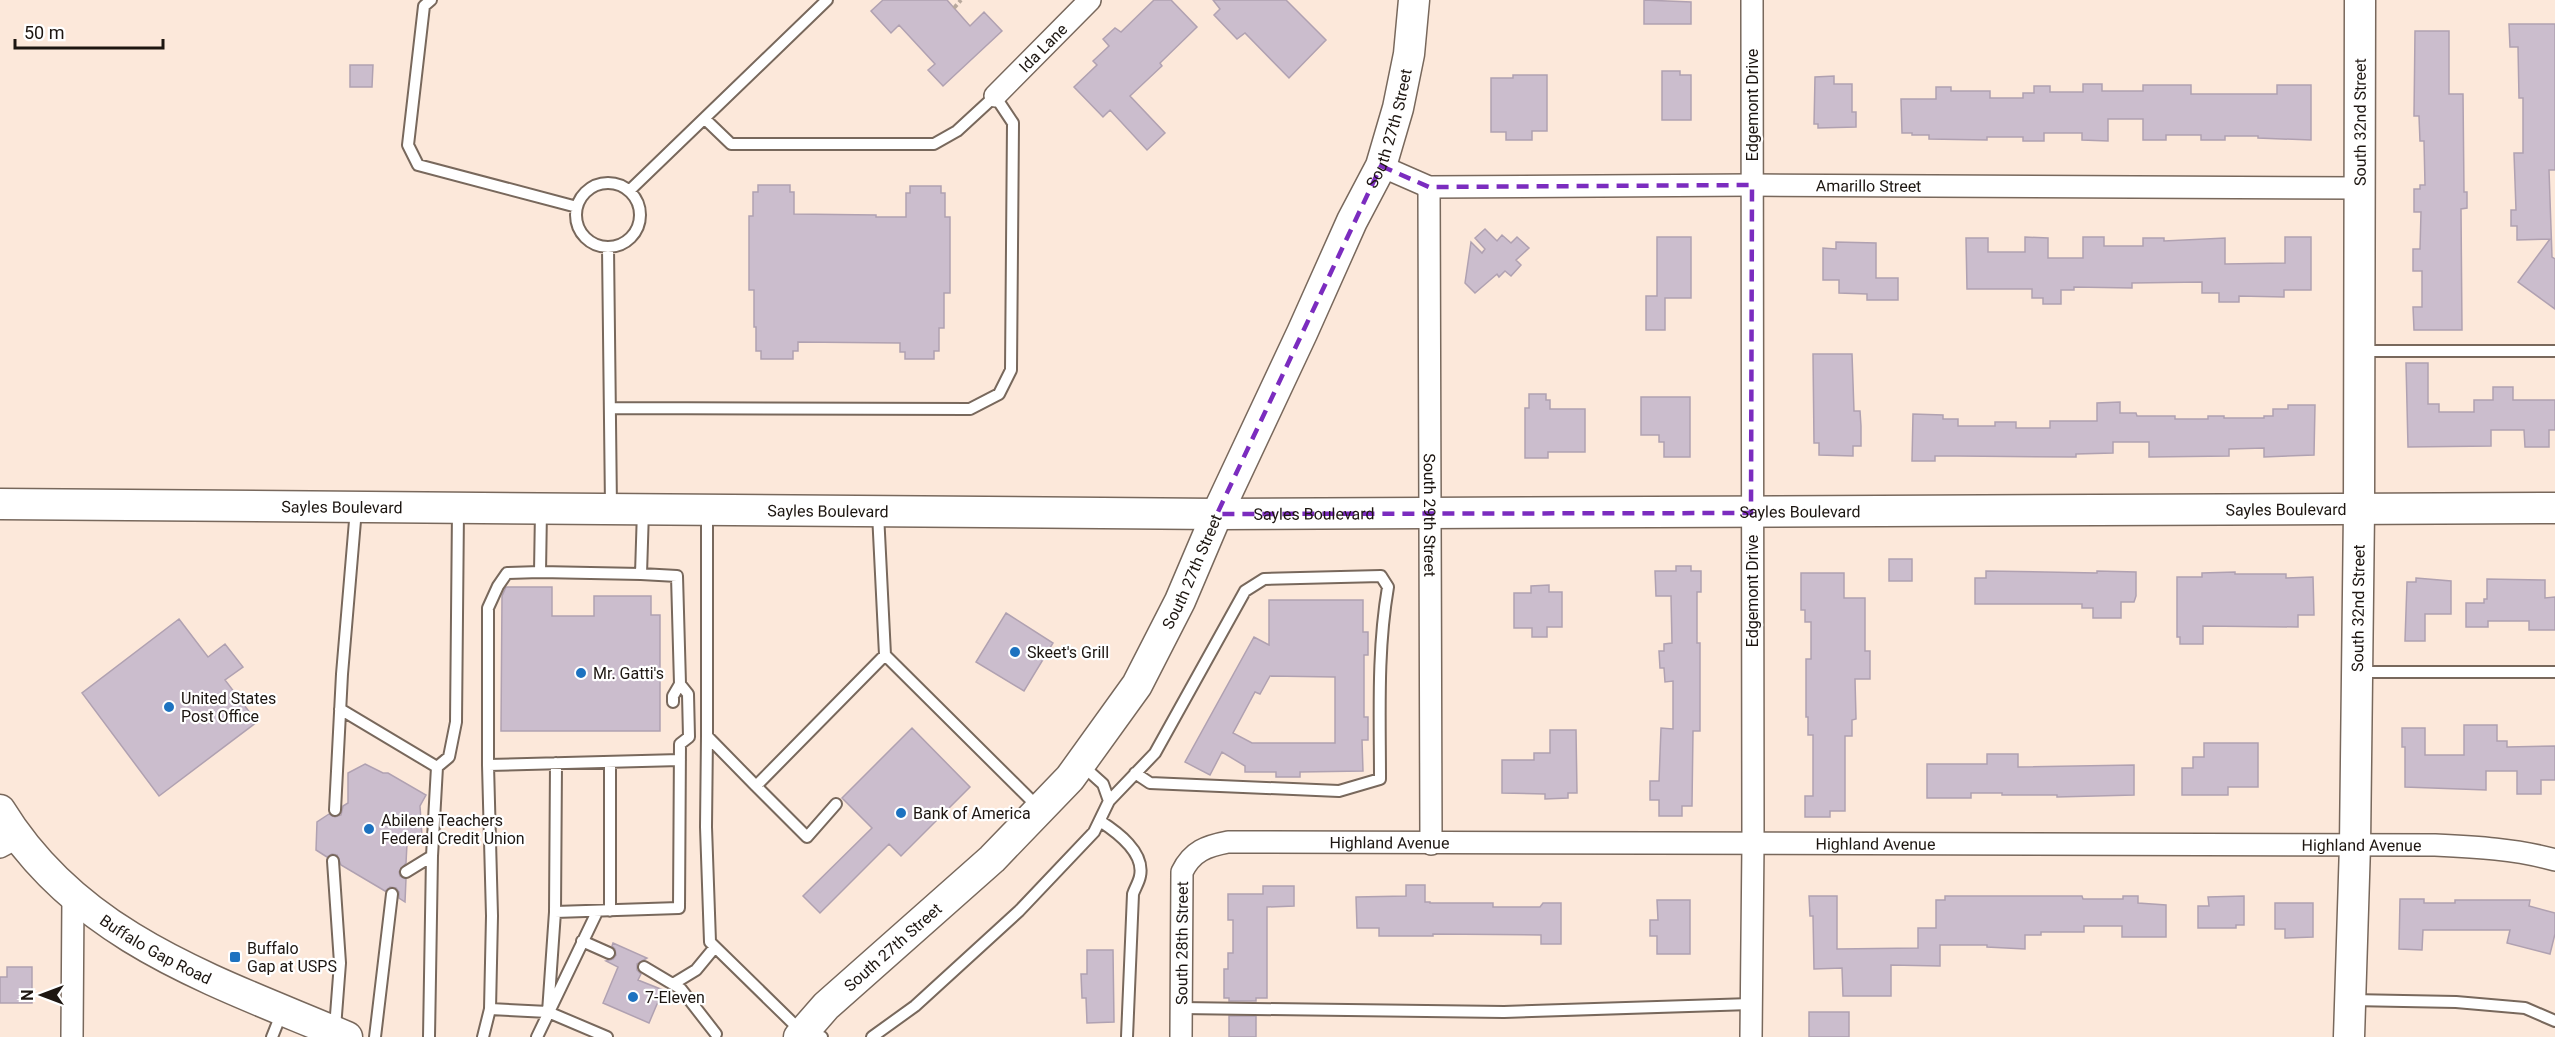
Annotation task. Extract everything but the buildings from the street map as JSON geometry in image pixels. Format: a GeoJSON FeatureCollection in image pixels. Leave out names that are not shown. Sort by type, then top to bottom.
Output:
{"type":"FeatureCollection","features":[{"type":"Feature","properties":{"kind":"street","name":"Ida Lane"},"geometry":{"type":"LineString","coordinates":[[994,96],[1090,0]]}},
{"type":"Feature","properties":{"kind":"street","name":"South 27th Street"},"geometry":{"type":"LineString","coordinates":[[808,1036],[826,1006],[992,859],[1070,778],[1137,685],[1180,601],[1217,514],[1352,220],[1381,166],[1398,108],[1407,65],[1414,0]]}},
{"type":"Feature","properties":{"kind":"street","name":"Edgemont Drive"},"geometry":{"type":"LineString","coordinates":[[1751,1037],[1753,844],[1752,0]]}},
{"type":"Feature","properties":{"kind":"street","name":"South 32nd Street"},"geometry":{"type":"LineString","coordinates":[[2349,1037],[2355,846],[2355,672],[2359,510],[2360,0]]}},
{"type":"Feature","properties":{"kind":"street","name":"Amarillo Street"},"geometry":{"type":"LineString","coordinates":[[1381,166],[1429,187],[1752,185],[2361,188]]}},
{"type":"Feature","properties":{"kind":"street","name":"South 29th Street"},"geometry":{"type":"LineString","coordinates":[[1429,187],[1431,844]]}},
{"type":"Feature","properties":{"kind":"street","name":"Sayles Boulevard"},"geometry":{"type":"LineString","coordinates":[[0,504],[612,507],[1217,514],[2555,508]]}},
{"type":"Feature","properties":{"kind":"street","name":"Buffalo Gap Road"},"geometry":{"type":"LineString","coordinates":[[0,810],[9,842],[73,897],[114,928],[167,960],[341,1034]]}},
{"type":"Feature","properties":{"kind":"street","name":"Highland Avenue"},"geometry":{"type":"LineString","coordinates":[[1196,853],[1208,846],[1228,842],[2355,846],[2483,847],[2532,854],[2555,860]]}},
{"type":"Feature","properties":{"kind":"street","name":"South 28th Street"},"geometry":{"type":"LineString","coordinates":[[1180,1037],[1182,872],[1188,860],[1196,853]]}},
{"type":"Feature","properties":{"kind":"street"},"geometry":{"type":"LineString","coordinates":[[72,1037],[73,897]]}},
{"type":"Feature","properties":{"kind":"lane"},"geometry":{"type":"LineString","coordinates":[[431,0],[424,6],[408,145],[418,165],[578,207]]}},
{"type":"Feature","properties":{"kind":"lane"},"geometry":{"type":"LineString","coordinates":[[629,190],[827,0]]}},
{"type":"Feature","properties":{"kind":"lane"},"geometry":{"type":"LineString","coordinates":[[610,408],[970,409],[999,394],[1011,370],[1013,123],[994,96],[957,131],[934,144],[731,144],[705,119]]}},
{"type":"Feature","properties":{"kind":"lane"},"geometry":{"type":"LineString","coordinates":[[599,184],[620,185],[629,190],[636,199],[640,221],[636,231],[628,240],[608,247],[590,241],[583,235],[576,217],[581,197],[599,184]]}},
{"type":"Feature","properties":{"kind":"lane"},"geometry":{"type":"LineString","coordinates":[[608,247],[612,507]]}},
{"type":"Feature","properties":{"kind":"lane"},"geometry":{"type":"LineString","coordinates":[[2360,351],[2555,351]]}},
{"type":"Feature","properties":{"kind":"lane"},"geometry":{"type":"LineString","coordinates":[[335,810],[340,709],[357,506]]}},
{"type":"Feature","properties":{"kind":"lane"},"geometry":{"type":"LineString","coordinates":[[429,1037],[432,856],[437,767],[449,757],[456,722],[458,507]]}},
{"type":"Feature","properties":{"kind":"lane"},"geometry":{"type":"LineString","coordinates":[[540,572],[542,507]]}},
{"type":"Feature","properties":{"kind":"lane"},"geometry":{"type":"LineString","coordinates":[[641,574],[643,508]]}},
{"type":"Feature","properties":{"kind":"lane"},"geometry":{"type":"LineString","coordinates":[[707,508],[706,827],[710,942],[808,1036]]}},
{"type":"Feature","properties":{"kind":"lane"},"geometry":{"type":"LineString","coordinates":[[878,510],[885,655],[1040,808]]}},
{"type":"Feature","properties":{"kind":"lane"},"geometry":{"type":"LineString","coordinates":[[483,1037],[490,1009],[492,916],[488,765],[488,608],[507,573],[677,576],[680,684],[673,696],[673,702]]}},
{"type":"Feature","properties":{"kind":"lane"},"geometry":{"type":"LineString","coordinates":[[876,1037],[915,1006],[1019,911],[1094,832],[1110,801],[1135,773],[1155,753],[1245,591],[1264,579],[1381,576],[1388,587],[1380,675],[1380,779],[1339,791],[1160,784],[1150,783],[1135,773]]}},
{"type":"Feature","properties":{"kind":"lane"},"geometry":{"type":"LineString","coordinates":[[756,786],[885,655]]}},
{"type":"Feature","properties":{"kind":"lane"},"geometry":{"type":"LineString","coordinates":[[2355,672],[2555,672]]}},
{"type":"Feature","properties":{"kind":"lane"},"geometry":{"type":"LineString","coordinates":[[555,912],[679,908],[680,760],[676,740],[689,737],[688,694],[680,684]]}},
{"type":"Feature","properties":{"kind":"lane"},"geometry":{"type":"LineString","coordinates":[[340,709],[437,767]]}},
{"type":"Feature","properties":{"kind":"lane"},"geometry":{"type":"LineString","coordinates":[[707,736],[807,837],[836,804]]}},
{"type":"Feature","properties":{"kind":"lane"},"geometry":{"type":"LineString","coordinates":[[488,765],[680,760]]}},
{"type":"Feature","properties":{"kind":"lane"},"geometry":{"type":"LineString","coordinates":[[610,762],[610,911]]}},
{"type":"Feature","properties":{"kind":"lane"},"geometry":{"type":"LineString","coordinates":[[548,1012],[555,912],[556,763]]}},
{"type":"Feature","properties":{"kind":"lane"},"geometry":{"type":"LineString","coordinates":[[1080,763],[1103,784],[1110,801]]}},
{"type":"Feature","properties":{"kind":"lane"},"geometry":{"type":"LineString","coordinates":[[1100,821],[1119,833],[1126,841],[1138,858],[1141,875],[1133,894],[1127,1037]]}},
{"type":"Feature","properties":{"kind":"lane"},"geometry":{"type":"LineString","coordinates":[[406,872],[432,856]]}},
{"type":"Feature","properties":{"kind":"lane"},"geometry":{"type":"LineString","coordinates":[[333,861],[340,963],[341,1034]]}},
{"type":"Feature","properties":{"kind":"lane"},"geometry":{"type":"LineString","coordinates":[[375,1037],[392,894]]}},
{"type":"Feature","properties":{"kind":"lane"},"geometry":{"type":"LineString","coordinates":[[537,1037],[597,912]]}},
{"type":"Feature","properties":{"kind":"lane"},"geometry":{"type":"LineString","coordinates":[[582,941],[609,953]]}},
{"type":"Feature","properties":{"kind":"lane"},"geometry":{"type":"LineString","coordinates":[[673,984],[696,970],[715,947]]}},
{"type":"Feature","properties":{"kind":"lane"},"geometry":{"type":"LineString","coordinates":[[644,967],[681,989],[717,1036]]}},
{"type":"Feature","properties":{"kind":"lane"},"geometry":{"type":"LineString","coordinates":[[2349,1000],[2456,1002],[2525,1008],[2555,1021]]}},
{"type":"Feature","properties":{"kind":"lane"},"geometry":{"type":"LineString","coordinates":[[1181,1008],[1504,1012],[1751,1004]]}},
{"type":"Feature","properties":{"kind":"lane"},"geometry":{"type":"LineString","coordinates":[[490,1009],[548,1012],[607,1037]]}},
{"type":"Feature","properties":{"kind":"lane"},"geometry":{"type":"LineString","coordinates":[[272,1037],[283,1010]]}},
{"type":"Feature","properties":{"kind":"path"},"geometry":{"type":"LineString","coordinates":[[954,8],[961,0]]}},
{"type":"Feature","properties":{"kind":"highlighted area"},"geometry":{"type":"Polygon","coordinates":[[[1381,166],[1429,187],[1752,185],[1751,513],[1217,514],[1381,166]]]}},
{"type":"Feature","properties":{"kind":"place","name":"Skeet's Grill"},"geometry":{"type":"Point","coordinates":[1015,652]}},
{"type":"Feature","properties":{"kind":"place","name":"Mr. Gatti's"},"geometry":{"type":"Point","coordinates":[581,673]}},
{"type":"Feature","properties":{"kind":"place","name":"United States Post Office"},"geometry":{"type":"Point","coordinates":[169,707]}},
{"type":"Feature","properties":{"kind":"place","name":"Bank of America"},"geometry":{"type":"Point","coordinates":[901,813]}},
{"type":"Feature","properties":{"kind":"place","name":"Abilene Teachers Federal Credit Union"},"geometry":{"type":"Point","coordinates":[369,829]}},
{"type":"Feature","properties":{"kind":"place","name":"Buffalo Gap at USPS"},"geometry":{"type":"Point","coordinates":[235,957]}},
{"type":"Feature","properties":{"kind":"place","name":"7-Eleven"},"geometry":{"type":"Point","coordinates":[633,997]}}]}
